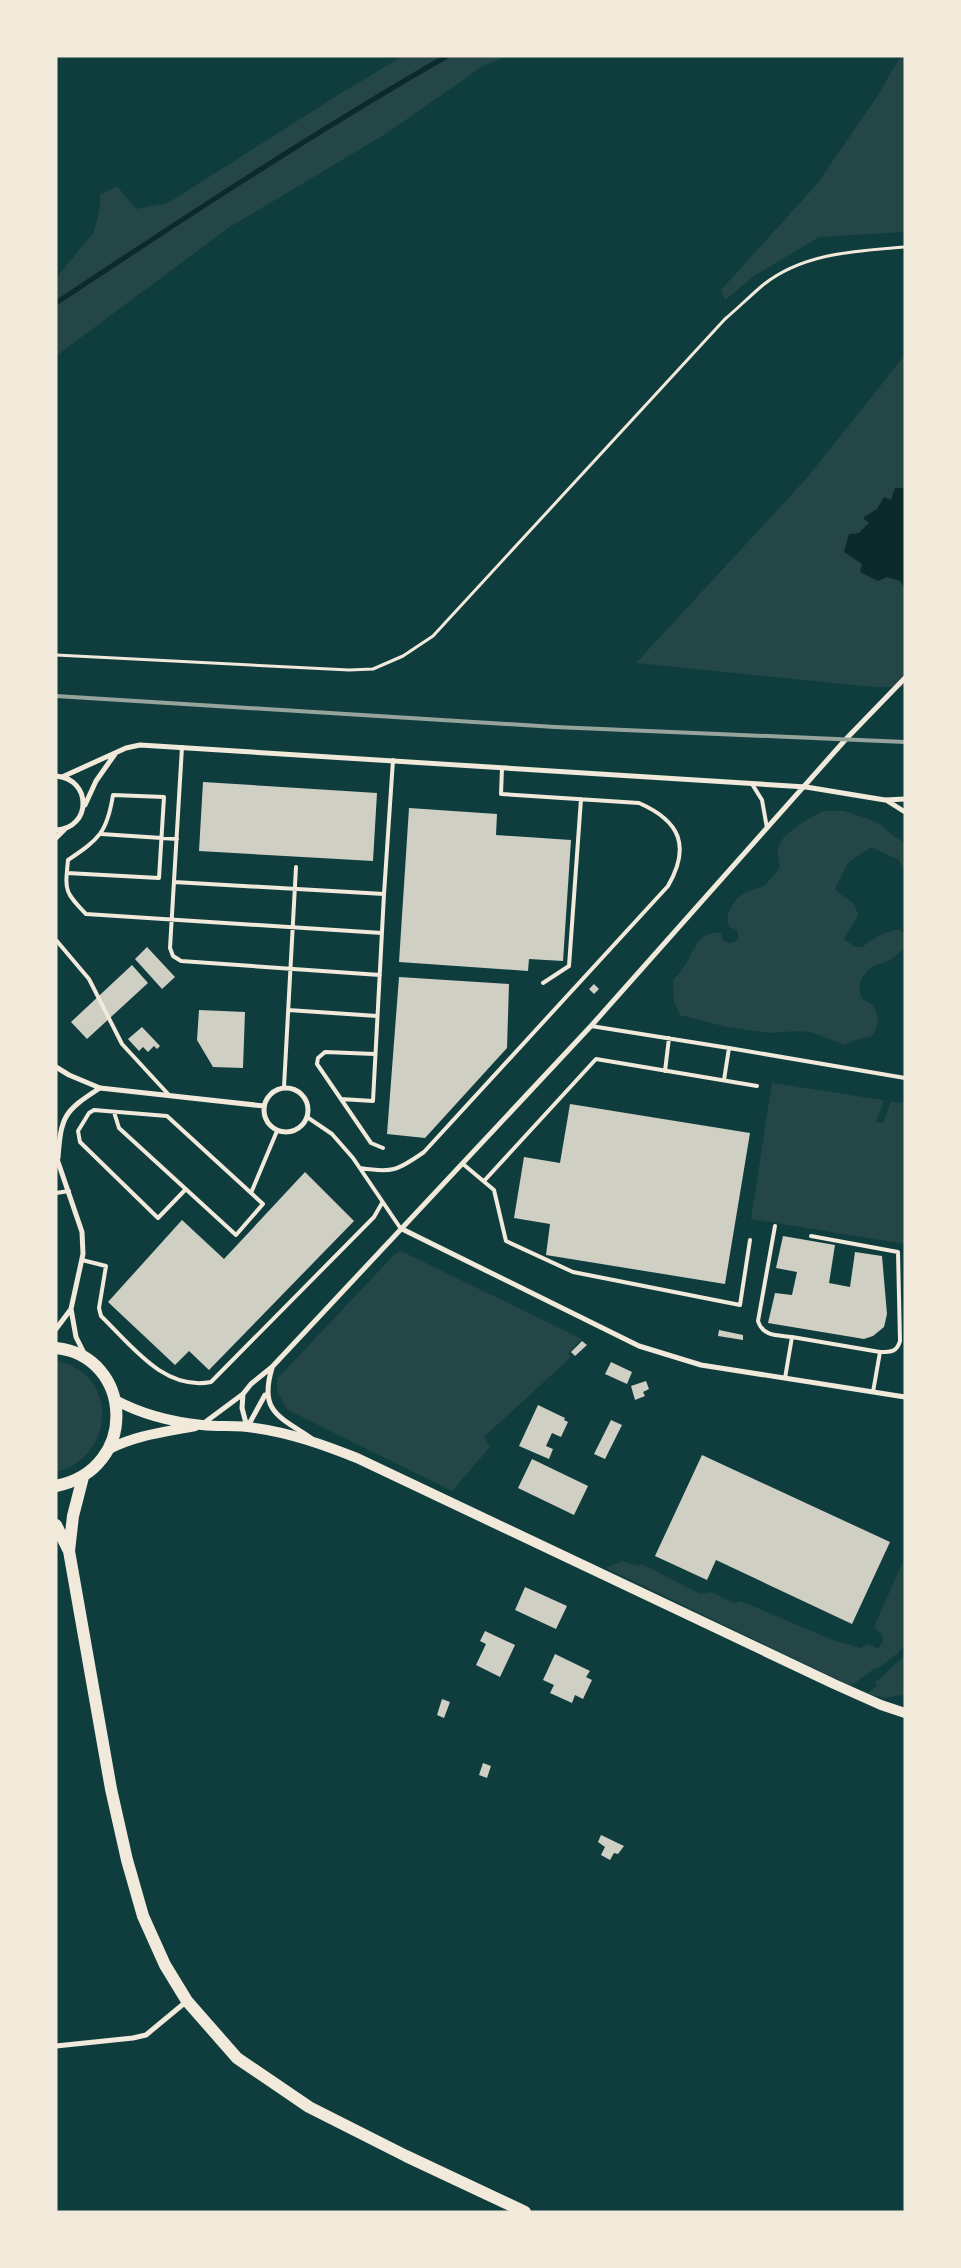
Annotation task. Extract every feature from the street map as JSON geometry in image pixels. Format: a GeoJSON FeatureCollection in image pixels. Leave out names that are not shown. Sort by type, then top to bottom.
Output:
{"type":"FeatureCollection","features":[{"type":"Feature","properties":{"kind":"main road"},"geometry":{"type":"LineString","coordinates":[[56,1348],[76,1353],[88,1361],[107,1382],[115,1400],[117,1423],[109,1449],[98,1465],[83,1476],[56,1486]]}},
{"type":"Feature","properties":{"kind":"main road"},"geometry":{"type":"LineString","coordinates":[[115,1400],[137,1412],[202,1425],[247,1427],[278,1432],[320,1444],[357,1458],[881,1706],[899,1708],[905,1713]]}},
{"type":"Feature","properties":{"kind":"main road"},"geometry":{"type":"LineString","coordinates":[[109,1449],[126,1440],[202,1425]]}},
{"type":"Feature","properties":{"kind":"main road"},"geometry":{"type":"LineString","coordinates":[[83,1476],[73,1516],[69,1551],[111,1789],[143,1916],[165,1965],[188,2001],[237,2058],[309,2107],[406,2156],[525,2212]]}},
{"type":"Feature","properties":{"kind":"main road"},"geometry":{"type":"LineString","coordinates":[[56,1525],[69,1551]]}},
{"type":"Feature","properties":{"kind":"street"},"geometry":{"type":"LineString","coordinates":[[202,1425],[244,1394],[251,1384],[272,1367],[402,1229],[591,1026],[806,787],[846,739],[905,678]]}},
{"type":"Feature","properties":{"kind":"street"},"geometry":{"type":"LineString","coordinates":[[59,776],[140,744],[806,787],[885,800],[905,799]]}},
{"type":"Feature","properties":{"kind":"street"},"geometry":{"type":"LineString","coordinates":[[56,838],[77,821],[96,781],[116,754]]}},
{"type":"Feature","properties":{"kind":"street"},"geometry":{"type":"LineString","coordinates":[[59,776],[75,783],[79,788],[82,794],[83,809]]}},
{"type":"Feature","properties":{"kind":"street"},"geometry":{"type":"LineString","coordinates":[[885,800],[905,812]]}},
{"type":"Feature","properties":{"kind":"street"},"geometry":{"type":"LineString","coordinates":[[56,830],[65,829]]}},
{"type":"Feature","properties":{"kind":"street"},"geometry":{"type":"LineString","coordinates":[[56,1067],[69,1076],[100,1088],[264,1106]]}},
{"type":"Feature","properties":{"kind":"street"},"geometry":{"type":"LineString","coordinates":[[284,1087],[298,1091],[304,1096],[309,1110],[308,1117],[299,1128],[284,1132],[277,1131],[266,1121],[264,1106],[271,1093],[284,1087]]}},
{"type":"Feature","properties":{"kind":"street"},"geometry":{"type":"LineString","coordinates":[[56,1329],[71,1308],[82,1260],[82,1232],[73,1208],[70,1190],[57,1158],[60,1130],[65,1117],[83,1099],[100,1088]]}},
{"type":"Feature","properties":{"kind":"street"},"geometry":{"type":"LineString","coordinates":[[402,1229],[639,1346],[701,1365],[905,1397]]}},
{"type":"Feature","properties":{"kind":"street"},"geometry":{"type":"LineString","coordinates":[[71,1308],[76,1337],[88,1361]]}},
{"type":"Feature","properties":{"kind":"street"},"geometry":{"type":"LineString","coordinates":[[272,1367],[267,1397],[273,1410],[320,1444]]}},
{"type":"Feature","properties":{"kind":"street"},"geometry":{"type":"LineString","coordinates":[[247,1427],[267,1391]]}},
{"type":"Feature","properties":{"kind":"street"},"geometry":{"type":"LineString","coordinates":[[244,1394],[242,1408],[247,1427]]}},
{"type":"Feature","properties":{"kind":"street"},"geometry":{"type":"LineString","coordinates":[[56,2046],[146,2035],[188,2001]]}},
{"type":"Feature","properties":{"kind":"lane"},"geometry":{"type":"LineString","coordinates":[[182,747],[170,948],[173,956],[181,961],[380,974]]}},
{"type":"Feature","properties":{"kind":"lane"},"geometry":{"type":"LineString","coordinates":[[341,1099],[373,1101],[393,760]]}},
{"type":"Feature","properties":{"kind":"lane"},"geometry":{"type":"LineString","coordinates":[[360,1168],[386,1172],[407,1163],[424,1152],[668,886],[677,870],[680,858],[680,843],[673,826],[663,815],[639,803],[501,794],[502,768]]}},
{"type":"Feature","properties":{"kind":"lane"},"geometry":{"type":"LineString","coordinates":[[752,784],[762,800],[768,820],[767,830]]}},
{"type":"Feature","properties":{"kind":"lane"},"geometry":{"type":"LineString","coordinates":[[67,873],[159,878],[164,797],[113,795],[105,829],[88,846],[68,860],[65,887],[70,896],[86,914],[382,933]]}},
{"type":"Feature","properties":{"kind":"lane"},"geometry":{"type":"LineString","coordinates":[[542,983],[569,966],[581,800]]}},
{"type":"Feature","properties":{"kind":"lane"},"geometry":{"type":"LineString","coordinates":[[101,834],[177,839]]}},
{"type":"Feature","properties":{"kind":"lane"},"geometry":{"type":"LineString","coordinates":[[284,1087],[296,867]]}},
{"type":"Feature","properties":{"kind":"lane"},"geometry":{"type":"LineString","coordinates":[[174,882],[384,894]]}},
{"type":"Feature","properties":{"kind":"lane"},"geometry":{"type":"LineString","coordinates":[[56,940],[89,979],[122,1044],[170,1096]]}},
{"type":"Feature","properties":{"kind":"lane"},"geometry":{"type":"LineString","coordinates":[[288,1010],[378,1016]]}},
{"type":"Feature","properties":{"kind":"lane"},"geometry":{"type":"LineString","coordinates":[[591,1026],[905,1078]]}},
{"type":"Feature","properties":{"kind":"lane"},"geometry":{"type":"LineString","coordinates":[[665,1070],[669,1038]]}},
{"type":"Feature","properties":{"kind":"lane"},"geometry":{"type":"LineString","coordinates":[[724,1080],[729,1048]]}},
{"type":"Feature","properties":{"kind":"lane"},"geometry":{"type":"LineString","coordinates":[[375,1054],[325,1052],[321,1054],[317,1064],[371,1143],[383,1148]]}},
{"type":"Feature","properties":{"kind":"lane"},"geometry":{"type":"LineString","coordinates":[[484,1181],[596,1059],[757,1086]]}},
{"type":"Feature","properties":{"kind":"lane"},"geometry":{"type":"LineString","coordinates":[[114,1112],[119,1128],[186,1189],[236,1236],[263,1204],[167,1116],[94,1110],[89,1113],[78,1132],[80,1142],[158,1218],[186,1189]]}},
{"type":"Feature","properties":{"kind":"lane"},"geometry":{"type":"LineString","coordinates":[[308,1117],[332,1134],[360,1168],[382,1203],[402,1229]]}},
{"type":"Feature","properties":{"kind":"lane"},"geometry":{"type":"LineString","coordinates":[[251,1194],[277,1131]]}},
{"type":"Feature","properties":{"kind":"lane"},"geometry":{"type":"LineString","coordinates":[[463,1164],[494,1190],[506,1241],[573,1272],[740,1305],[750,1240]]}},
{"type":"Feature","properties":{"kind":"lane"},"geometry":{"type":"LineString","coordinates":[[56,1193],[70,1190]]}},
{"type":"Feature","properties":{"kind":"lane"},"geometry":{"type":"LineString","coordinates":[[82,1260],[106,1266],[99,1308],[101,1316],[161,1372],[187,1383],[199,1385],[211,1382],[374,1217],[382,1203]]}},
{"type":"Feature","properties":{"kind":"lane"},"geometry":{"type":"LineString","coordinates":[[775,1226],[758,1321],[766,1334],[880,1352],[893,1352],[898,1348],[900,1340],[898,1252],[811,1236]]}},
{"type":"Feature","properties":{"kind":"lane"},"geometry":{"type":"LineString","coordinates":[[785,1378],[792,1337]]}},
{"type":"Feature","properties":{"kind":"lane"},"geometry":{"type":"LineString","coordinates":[[873,1392],[880,1352]]}},
{"type":"Feature","properties":{"kind":"path"},"geometry":{"type":"LineString","coordinates":[[56,655],[349,670],[373,668],[403,656],[433,636],[726,319],[764,284],[805,262],[845,252],[905,247]]}},
{"type":"Feature","properties":{"kind":"shaded area"},"geometry":{"type":"Polygon","coordinates":[[[403,56],[508,56],[483,66],[387,133],[228,228],[56,356],[56,278],[94,232],[100,207],[100,195],[117,186],[136,209],[168,203],[403,56]]]}},
{"type":"Feature","properties":{"kind":"shaded area"},"geometry":{"type":"Polygon","coordinates":[[[901,56],[905,56],[905,232],[819,237],[754,276],[725,300],[721,290],[817,184],[878,95],[901,56]]]}},
{"type":"Feature","properties":{"kind":"shaded area"},"geometry":{"type":"Polygon","coordinates":[[[905,355],[905,488],[895,489],[891,500],[884,497],[877,509],[864,518],[870,522],[859,533],[887,577],[900,581],[905,585],[905,687],[874,687],[636,663],[806,479],[905,355]]]}},
{"type":"Feature","properties":{"kind":"shaded area"},"geometry":{"type":"Polygon","coordinates":[[[895,488],[905,488],[904,587],[900,581],[887,577],[878,581],[860,572],[862,564],[844,552],[849,534],[859,533],[869,523],[863,518],[877,509],[884,497],[891,500],[895,488]]]}},
{"type":"Feature","properties":{"kind":"shaded area"},"geometry":{"type":"Polygon","coordinates":[[[823,811],[844,811],[866,818],[880,824],[905,843],[905,873],[899,860],[871,847],[848,863],[835,889],[852,902],[856,909],[858,915],[844,939],[855,947],[862,947],[879,935],[899,929],[905,935],[905,947],[892,959],[869,969],[861,980],[862,998],[873,1006],[877,1014],[878,1022],[874,1034],[871,1037],[858,1039],[845,1045],[811,1032],[772,1033],[727,1027],[680,1015],[674,1002],[673,980],[687,962],[697,944],[701,939],[712,933],[721,933],[722,939],[728,943],[735,942],[739,937],[737,930],[729,927],[728,916],[735,901],[744,893],[761,887],[769,881],[779,869],[779,844],[789,833],[823,811]]]}},
{"type":"Feature","properties":{"kind":"shaded area"},"geometry":{"type":"Polygon","coordinates":[[[772,1083],[884,1100],[876,1122],[883,1123],[891,1102],[905,1103],[905,1244],[751,1219],[772,1083]]]}},
{"type":"Feature","properties":{"kind":"shaded area"},"geometry":{"type":"Polygon","coordinates":[[[401,1251],[582,1339],[568,1354],[571,1357],[484,1437],[490,1447],[452,1491],[288,1410],[277,1392],[277,1379],[394,1255],[401,1251]]]}},
{"type":"Feature","properties":{"kind":"shaded area"},"geometry":{"type":"Polygon","coordinates":[[[56,1361],[77,1368],[91,1381],[100,1397],[102,1415],[99,1433],[90,1450],[76,1463],[56,1472],[56,1361]]]}},
{"type":"Feature","properties":{"kind":"shaded area"},"geometry":{"type":"Polygon","coordinates":[[[905,1557],[905,1644],[899,1652],[851,1686],[606,1568],[622,1561],[638,1566],[642,1564],[700,1594],[711,1592],[734,1603],[741,1601],[835,1641],[861,1648],[869,1644],[878,1649],[883,1642],[882,1635],[874,1627],[905,1557]]]}},
{"type":"Feature","properties":{"kind":"shaded area"},"geometry":{"type":"Polygon","coordinates":[[[905,1655],[905,1694],[885,1698],[867,1694],[877,1686],[875,1683],[905,1655]]]}},
{"type":"Feature","properties":{"kind":"building"},"geometry":{"type":"Polygon","coordinates":[[[203,782],[377,793],[373,861],[199,851],[203,782]]]}},
{"type":"Feature","properties":{"kind":"building"},"geometry":{"type":"Polygon","coordinates":[[[409,808],[497,814],[496,835],[571,840],[563,961],[529,959],[528,971],[399,962],[409,808]]]}},
{"type":"Feature","properties":{"kind":"building"},"geometry":{"type":"Polygon","coordinates":[[[147,947],[175,977],[162,989],[135,959],[147,947]]]}},
{"type":"Feature","properties":{"kind":"building"},"geometry":{"type":"Polygon","coordinates":[[[132,965],[148,983],[87,1039],[71,1022],[132,965]]]}},
{"type":"Feature","properties":{"kind":"building"},"geometry":{"type":"Polygon","coordinates":[[[399,977],[509,984],[507,1048],[425,1138],[387,1134],[399,977]]]}},
{"type":"Feature","properties":{"kind":"building"},"geometry":{"type":"Polygon","coordinates":[[[594,984],[599,989],[594,994],[589,989],[594,984]]]}},
{"type":"Feature","properties":{"kind":"building"},"geometry":{"type":"Polygon","coordinates":[[[199,1010],[245,1012],[243,1068],[213,1067],[197,1040],[199,1010]]]}},
{"type":"Feature","properties":{"kind":"building"},"geometry":{"type":"Polygon","coordinates":[[[142,1027],[160,1046],[157,1049],[154,1046],[148,1052],[143,1047],[139,1051],[128,1039],[142,1027]]]}},
{"type":"Feature","properties":{"kind":"building"},"geometry":{"type":"Polygon","coordinates":[[[570,1104],[750,1133],[725,1284],[546,1255],[550,1224],[514,1218],[524,1157],[560,1163],[570,1104]]]}},
{"type":"Feature","properties":{"kind":"building"},"geometry":{"type":"Polygon","coordinates":[[[305,1172],[354,1221],[209,1370],[189,1351],[175,1365],[108,1302],[182,1220],[224,1259],[305,1172]]]}},
{"type":"Feature","properties":{"kind":"building"},"geometry":{"type":"Polygon","coordinates":[[[783,1236],[835,1245],[829,1283],[850,1287],[855,1252],[882,1256],[887,1314],[884,1327],[873,1336],[864,1339],[768,1323],[775,1293],[792,1295],[797,1272],[776,1268],[783,1236]]]}},
{"type":"Feature","properties":{"kind":"building"},"geometry":{"type":"Polygon","coordinates":[[[719,1330],[743,1335],[743,1340],[718,1336],[719,1330]]]}},
{"type":"Feature","properties":{"kind":"building"},"geometry":{"type":"Polygon","coordinates":[[[582,1341],[587,1345],[575,1356],[571,1352],[582,1341]]]}},
{"type":"Feature","properties":{"kind":"building"},"geometry":{"type":"Polygon","coordinates":[[[611,1362],[632,1372],[627,1384],[605,1374],[611,1362]]]}},
{"type":"Feature","properties":{"kind":"building"},"geometry":{"type":"Polygon","coordinates":[[[646,1381],[649,1389],[643,1392],[645,1396],[635,1400],[631,1386],[646,1381]]]}},
{"type":"Feature","properties":{"kind":"building"},"geometry":{"type":"Polygon","coordinates":[[[538,1405],[565,1418],[564,1420],[568,1422],[561,1437],[552,1433],[546,1446],[553,1449],[549,1459],[519,1446],[538,1405]]]}},
{"type":"Feature","properties":{"kind":"building"},"geometry":{"type":"Polygon","coordinates":[[[611,1420],[622,1425],[605,1459],[594,1454],[611,1420]]]}},
{"type":"Feature","properties":{"kind":"building"},"geometry":{"type":"Polygon","coordinates":[[[702,1455],[890,1542],[852,1624],[716,1560],[707,1580],[655,1556],[702,1455]]]}},
{"type":"Feature","properties":{"kind":"building"},"geometry":{"type":"Polygon","coordinates":[[[532,1459],[588,1486],[574,1515],[518,1488],[532,1459]]]}},
{"type":"Feature","properties":{"kind":"building"},"geometry":{"type":"Polygon","coordinates":[[[525,1587],[567,1606],[556,1629],[515,1610],[525,1587]]]}},
{"type":"Feature","properties":{"kind":"building"},"geometry":{"type":"Polygon","coordinates":[[[485,1631],[515,1645],[500,1677],[476,1665],[486,1644],[480,1641],[485,1631]]]}},
{"type":"Feature","properties":{"kind":"building"},"geometry":{"type":"Polygon","coordinates":[[[555,1654],[590,1671],[586,1677],[592,1680],[583,1699],[575,1695],[572,1703],[550,1693],[554,1685],[543,1680],[555,1654]]]}},
{"type":"Feature","properties":{"kind":"building"},"geometry":{"type":"Polygon","coordinates":[[[442,1699],[450,1702],[444,1718],[437,1715],[442,1699]]]}},
{"type":"Feature","properties":{"kind":"building"},"geometry":{"type":"Polygon","coordinates":[[[483,1763],[491,1766],[487,1778],[479,1775],[483,1763]]]}},
{"type":"Feature","properties":{"kind":"building"},"geometry":{"type":"Polygon","coordinates":[[[601,1835],[624,1846],[618,1854],[614,1853],[610,1860],[601,1855],[605,1847],[598,1842],[601,1835]]]}},
{"type":"Feature","properties":{"kind":"waterway"},"geometry":{"type":"LineString","coordinates":[[56,303],[298,146],[447,56]]}},
{"type":"Feature","properties":{"kind":"railway"},"geometry":{"type":"LineString","coordinates":[[56,696],[555,727],[905,742]]}}]}
